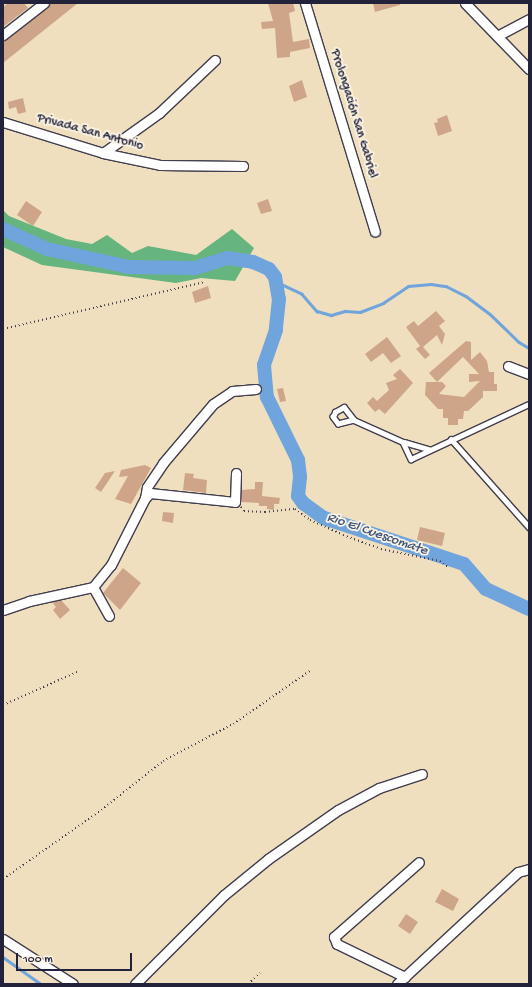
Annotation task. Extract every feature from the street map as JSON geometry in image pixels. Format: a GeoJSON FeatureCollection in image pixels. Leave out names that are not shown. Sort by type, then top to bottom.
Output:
{"type":"FeatureCollection","features":[{"type":"Feature","properties":{"kind":"street"},"geometry":{"type":"LineString","coordinates":[[3,35],[34,6],[44,3]]}},
{"type":"Feature","properties":{"kind":"street","name":"Prolongación San Gabriel"},"geometry":{"type":"LineString","coordinates":[[305,3],[375,232]]}},
{"type":"Feature","properties":{"kind":"street"},"geometry":{"type":"LineString","coordinates":[[465,3],[529,69]]}},
{"type":"Feature","properties":{"kind":"street"},"geometry":{"type":"LineString","coordinates":[[497,36],[529,19]]}},
{"type":"Feature","properties":{"kind":"street"},"geometry":{"type":"LineString","coordinates":[[103,153],[159,113],[215,60]]}},
{"type":"Feature","properties":{"kind":"street","name":"Privada San Antonio"},"geometry":{"type":"LineString","coordinates":[[3,122],[103,153],[160,165],[243,166]]}},
{"type":"Feature","properties":{"kind":"street"},"geometry":{"type":"LineString","coordinates":[[508,366],[529,374]]}},
{"type":"Feature","properties":{"kind":"street"},"geometry":{"type":"LineString","coordinates":[[3,610],[29,601],[92,587],[111,565],[145,498],[147,488],[164,463],[213,404],[232,391],[256,389]]}},
{"type":"Feature","properties":{"kind":"street"},"geometry":{"type":"LineString","coordinates":[[145,498],[150,493],[235,502],[236,473]]}},
{"type":"Feature","properties":{"kind":"street"},"geometry":{"type":"LineString","coordinates":[[92,587],[109,616]]}},
{"type":"Feature","properties":{"kind":"street"},"geometry":{"type":"LineString","coordinates":[[135,984],[224,895],[268,859],[338,810],[379,788],[422,774]]}},
{"type":"Feature","properties":{"kind":"street"},"geometry":{"type":"LineString","coordinates":[[405,977],[337,944],[334,937],[419,862]]}},
{"type":"Feature","properties":{"kind":"street"},"geometry":{"type":"LineString","coordinates":[[397,984],[518,872],[529,868]]}},
{"type":"Feature","properties":{"kind":"street"},"geometry":{"type":"LineString","coordinates":[[3,939],[73,984]]}},
{"type":"Feature","properties":{"kind":"lane"},"geometry":{"type":"LineString","coordinates":[[403,442],[411,459],[421,456],[429,449],[529,404]]}},
{"type":"Feature","properties":{"kind":"lane"},"geometry":{"type":"LineString","coordinates":[[354,420],[338,424],[333,417],[334,412],[344,407],[354,420],[403,442],[429,449]]}},
{"type":"Feature","properties":{"kind":"lane"},"geometry":{"type":"LineString","coordinates":[[451,439],[529,527]]}},
{"type":"Feature","properties":{"kind":"path"},"geometry":{"type":"LineString","coordinates":[[3,328],[205,282]]}},
{"type":"Feature","properties":{"kind":"path"},"geometry":{"type":"LineString","coordinates":[[235,502],[244,511],[295,509],[310,520],[342,535],[381,549],[440,561],[449,568]]}},
{"type":"Feature","properties":{"kind":"path"},"geometry":{"type":"LineString","coordinates":[[3,879],[101,810],[163,761],[233,724],[312,670]]}},
{"type":"Feature","properties":{"kind":"path"},"geometry":{"type":"LineString","coordinates":[[3,705],[79,671]]}},
{"type":"Feature","properties":{"kind":"path"},"geometry":{"type":"LineString","coordinates":[[248,984],[260,973]]}},
{"type":"Feature","properties":{"kind":"green space"},"geometry":{"type":"Polygon","coordinates":[[[3,210],[9,216],[66,239],[92,244],[107,235],[132,253],[148,246],[196,255],[232,229],[254,248],[235,281],[201,278],[176,283],[42,265],[3,247],[3,210]]]}},
{"type":"Feature","properties":{"kind":"building"},"geometry":{"type":"Polygon","coordinates":[[[8,3],[24,3],[28,8],[3,27],[3,7],[8,3]]]}},
{"type":"Feature","properties":{"kind":"building"},"geometry":{"type":"Polygon","coordinates":[[[50,3],[78,3],[3,63],[3,41],[48,8],[50,3]]]}},
{"type":"Feature","properties":{"kind":"building"},"geometry":{"type":"Polygon","coordinates":[[[268,3],[293,3],[295,11],[289,13],[293,42],[309,39],[310,48],[290,52],[290,57],[277,58],[275,28],[262,29],[261,22],[273,21],[268,3]]]}},
{"type":"Feature","properties":{"kind":"building"},"geometry":{"type":"Polygon","coordinates":[[[373,3],[400,3],[400,5],[375,12],[373,3]]]}},
{"type":"Feature","properties":{"kind":"building"},"geometry":{"type":"Polygon","coordinates":[[[302,80],[307,97],[294,102],[289,86],[302,80]]]}},
{"type":"Feature","properties":{"kind":"building"},"geometry":{"type":"Polygon","coordinates":[[[23,98],[26,112],[18,114],[16,107],[9,109],[8,102],[23,98]]]}},
{"type":"Feature","properties":{"kind":"building"},"geometry":{"type":"Polygon","coordinates":[[[447,115],[452,131],[438,136],[434,123],[438,122],[437,119],[447,115]]]}},
{"type":"Feature","properties":{"kind":"building"},"geometry":{"type":"Polygon","coordinates":[[[268,199],[272,211],[261,214],[257,203],[268,199]]]}},
{"type":"Feature","properties":{"kind":"building"},"geometry":{"type":"Polygon","coordinates":[[[26,201],[42,212],[33,226],[17,215],[26,201]]]}},
{"type":"Feature","properties":{"kind":"building"},"geometry":{"type":"Polygon","coordinates":[[[208,286],[211,298],[195,303],[192,292],[208,286]]]}},
{"type":"Feature","properties":{"kind":"building"},"geometry":{"type":"Polygon","coordinates":[[[436,311],[445,321],[439,326],[445,334],[442,345],[437,335],[423,347],[430,355],[425,359],[416,349],[420,346],[406,327],[414,321],[418,326],[436,311]]]}},
{"type":"Feature","properties":{"kind":"building"},"geometry":{"type":"Polygon","coordinates":[[[387,337],[401,356],[391,363],[383,353],[371,362],[365,354],[387,337]]]}},
{"type":"Feature","properties":{"kind":"building"},"geometry":{"type":"Polygon","coordinates":[[[466,341],[471,342],[471,360],[480,352],[487,361],[489,372],[494,372],[494,384],[497,384],[497,391],[483,391],[483,397],[468,411],[464,411],[463,419],[458,419],[458,425],[448,425],[448,418],[443,418],[443,409],[438,409],[425,395],[426,382],[437,382],[429,373],[466,341]],[[463,357],[437,382],[442,382],[446,386],[439,394],[464,397],[480,381],[469,382],[469,374],[479,374],[463,357]]]}},
{"type":"Feature","properties":{"kind":"building"},"geometry":{"type":"Polygon","coordinates":[[[400,369],[413,383],[385,414],[379,409],[375,412],[367,403],[373,397],[377,401],[389,390],[386,383],[397,379],[393,375],[400,369]]]}},
{"type":"Feature","properties":{"kind":"building"},"geometry":{"type":"Polygon","coordinates":[[[283,388],[286,401],[280,402],[277,389],[283,388]]]}},
{"type":"Feature","properties":{"kind":"building"},"geometry":{"type":"Polygon","coordinates":[[[145,465],[151,468],[131,504],[115,499],[128,476],[119,477],[121,470],[145,465]]]}},
{"type":"Feature","properties":{"kind":"building"},"geometry":{"type":"Polygon","coordinates":[[[115,471],[101,492],[95,488],[105,473],[115,471]]]}},
{"type":"Feature","properties":{"kind":"building"},"geometry":{"type":"Polygon","coordinates":[[[185,473],[194,474],[193,478],[207,480],[206,493],[183,490],[185,473]]]}},
{"type":"Feature","properties":{"kind":"building"},"geometry":{"type":"Polygon","coordinates":[[[255,482],[263,482],[262,496],[280,498],[279,504],[274,504],[274,510],[267,509],[267,506],[259,506],[259,503],[241,502],[241,490],[255,489],[255,482]]]}},
{"type":"Feature","properties":{"kind":"building"},"geometry":{"type":"Polygon","coordinates":[[[163,512],[174,513],[173,523],[162,521],[163,512]]]}},
{"type":"Feature","properties":{"kind":"building"},"geometry":{"type":"Polygon","coordinates":[[[420,527],[445,533],[442,546],[417,540],[420,527]]]}},
{"type":"Feature","properties":{"kind":"building"},"geometry":{"type":"Polygon","coordinates":[[[123,568],[141,583],[120,610],[103,593],[123,568]]]}},
{"type":"Feature","properties":{"kind":"building"},"geometry":{"type":"Polygon","coordinates":[[[61,600],[70,610],[60,619],[53,610],[56,607],[52,602],[61,600]]]}},
{"type":"Feature","properties":{"kind":"building"},"geometry":{"type":"Polygon","coordinates":[[[442,889],[459,899],[453,911],[435,902],[442,889]]]}},
{"type":"Feature","properties":{"kind":"building"},"geometry":{"type":"Polygon","coordinates":[[[406,914],[418,922],[410,934],[398,926],[406,914]]]}},
{"type":"Feature","properties":{"kind":"waterway","name":"Rio El Cuescomate"},"geometry":{"type":"LineString","coordinates":[[3,229],[47,249],[129,267],[195,268],[228,258],[253,262],[269,269],[275,277],[279,299],[276,330],[264,365],[267,397],[298,460],[300,477],[298,496],[303,503],[324,518],[464,564],[486,589],[529,609]]}},
{"type":"Feature","properties":{"kind":"waterway"},"geometry":{"type":"LineString","coordinates":[[275,277],[281,284],[302,294],[317,311],[331,315],[345,311],[360,312],[383,303],[408,286],[431,284],[446,286],[466,296],[490,314],[519,342],[529,348]]}},
{"type":"Feature","properties":{"kind":"waterway"},"geometry":{"type":"LineString","coordinates":[[3,957],[41,984]]}}]}
